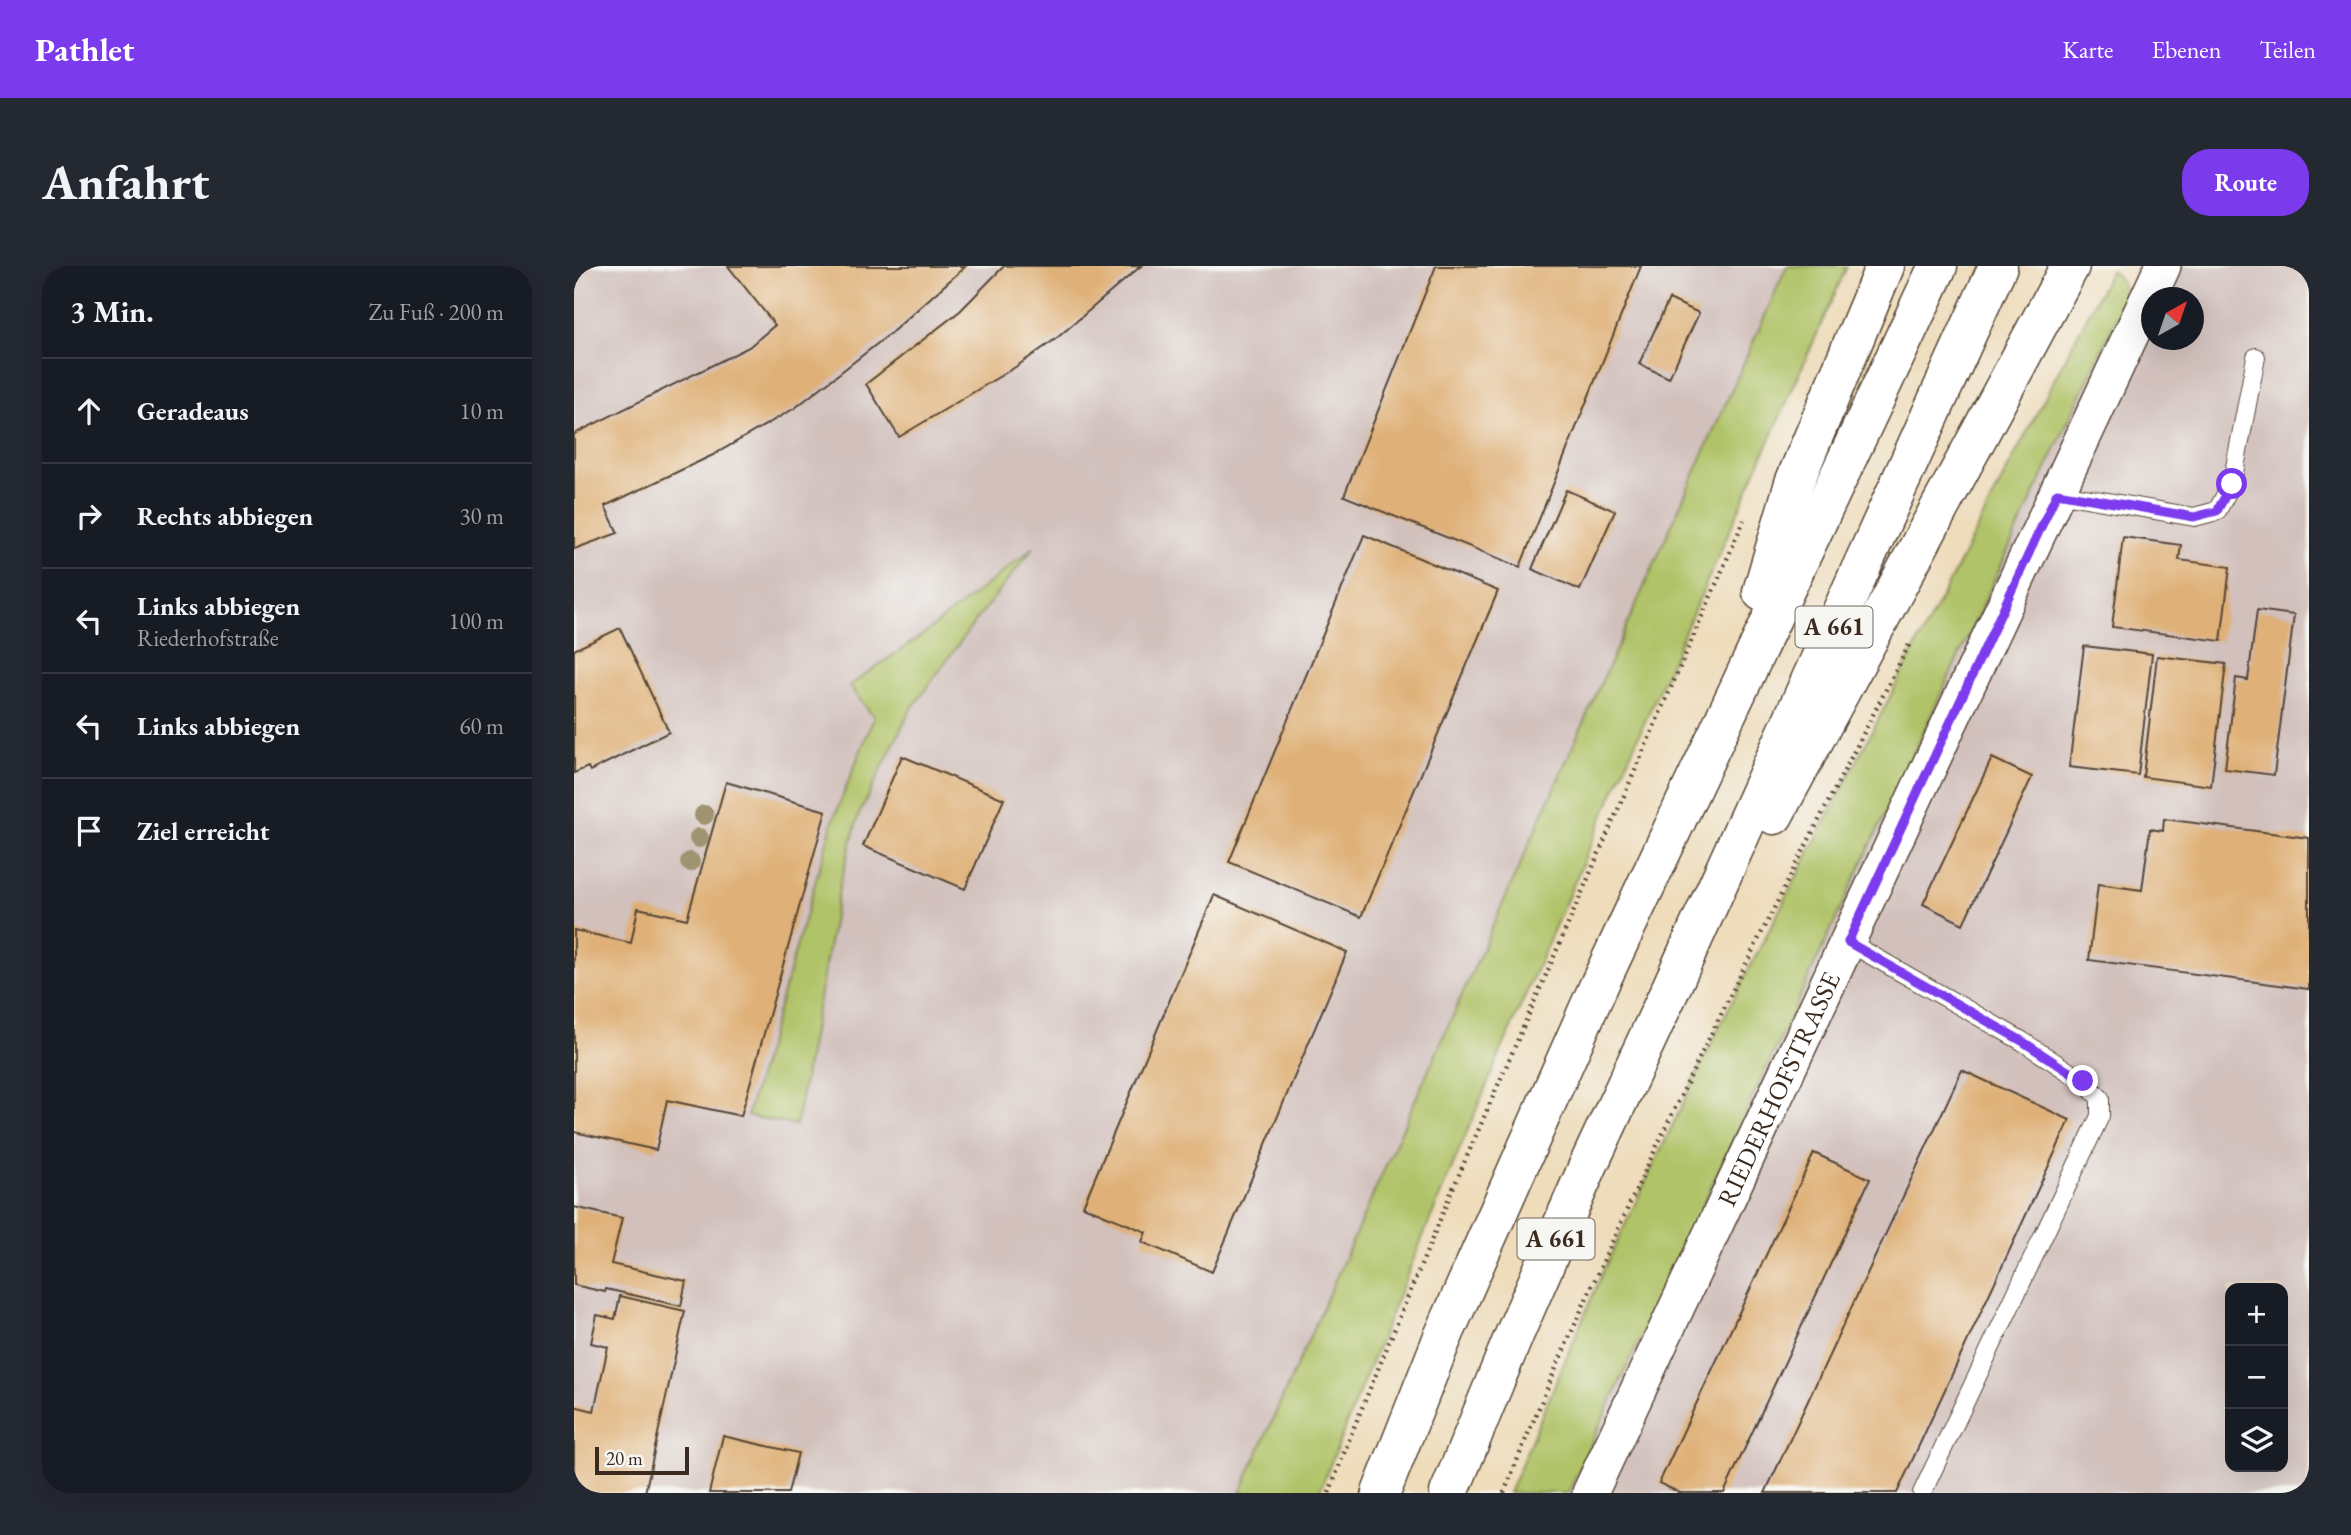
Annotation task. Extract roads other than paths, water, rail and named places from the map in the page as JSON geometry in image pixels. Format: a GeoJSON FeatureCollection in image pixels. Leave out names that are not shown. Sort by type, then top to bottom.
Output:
{"type":"FeatureCollection","features":[{"type":"Feature","properties":{"kind":"highway"},"geometry":{"type":"LineString","coordinates":[[1726,711],[1794,483],[1885,266]]}},
{"type":"Feature","properties":{"kind":"highway","name":"A 661"},"geometry":{"type":"LineString","coordinates":[[1381,1493],[1442,1339],[1599,985],[1938,266]]}},
{"type":"Feature","properties":{"kind":"highway","name":"A 661"},"geometry":{"type":"LineString","coordinates":[[1449,1493],[1588,1166],[1998,266]]}},
{"type":"Feature","properties":{"kind":"highway"},"geometry":{"type":"LineString","coordinates":[[1671,988],[1781,804],[2070,266]]}},
{"type":"Feature","properties":{"kind":"street","name":"RIEDERHOFSTRASSE"},"geometry":{"type":"LineString","coordinates":[[1590,1493],[2163,266]]}},
{"type":"Feature","properties":{"kind":"lane"},"geometry":{"type":"LineString","coordinates":[[2057,493],[2194,517],[2217,511],[2232,484],[2256,357]]}},
{"type":"Feature","properties":{"kind":"lane"},"geometry":{"type":"LineString","coordinates":[[1848,942],[2022,1041],[2083,1081],[2100,1098],[2100,1116],[1922,1493]]}}]}
